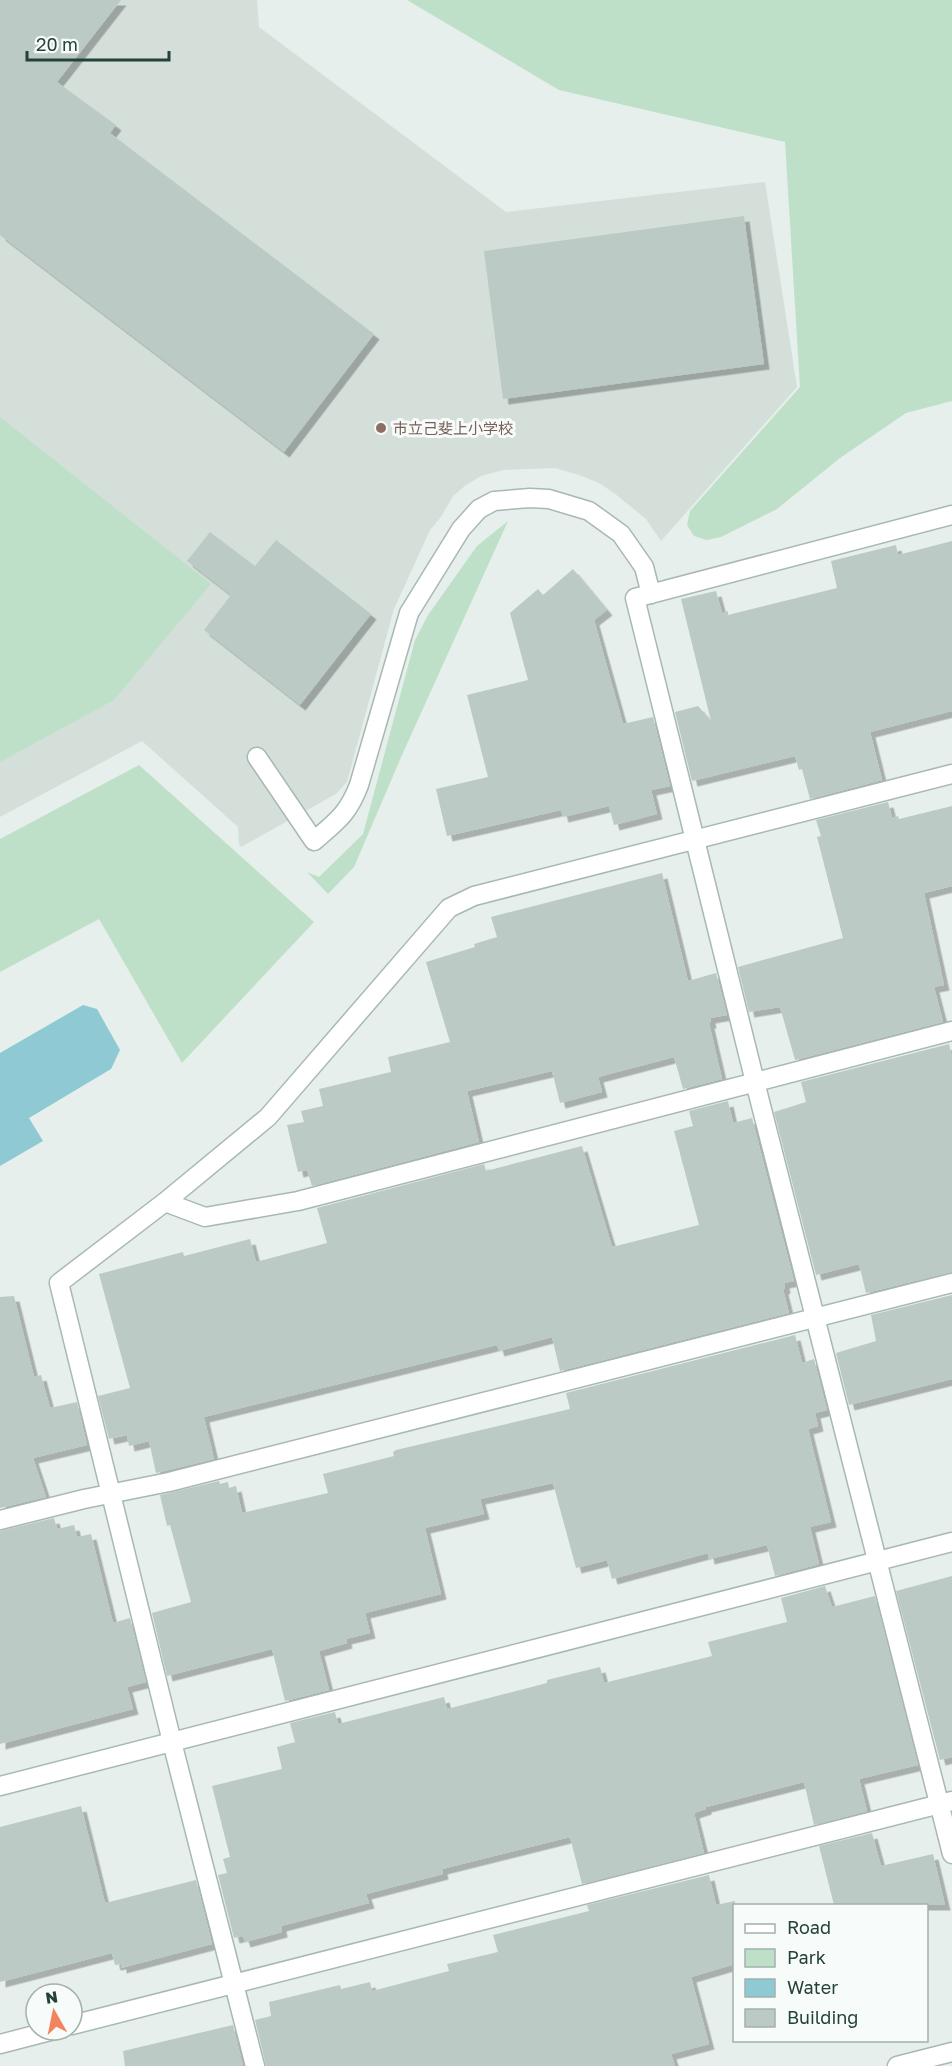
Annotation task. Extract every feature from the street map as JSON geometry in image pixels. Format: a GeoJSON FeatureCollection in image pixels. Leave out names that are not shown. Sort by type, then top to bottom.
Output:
{"type":"FeatureCollection","features":[{"type":"Feature","properties":{"kind":"street"},"geometry":{"type":"LineString","coordinates":[[257,757],[314,841],[342,817],[352,803],[359,785],[409,614],[461,529],[479,509],[494,501],[549,499],[589,511],[621,534],[644,567],[651,594]]}},
{"type":"Feature","properties":{"kind":"street"},"geometry":{"type":"LineString","coordinates":[[952,515],[635,598],[877,1561],[946,1802],[952,1854]]}},
{"type":"Feature","properties":{"kind":"street"},"geometry":{"type":"LineString","coordinates":[[255,2066],[172,1743],[59,1283],[165,1202],[268,1117],[449,908],[474,896],[952,774]]}},
{"type":"Feature","properties":{"kind":"street"},"geometry":{"type":"LineString","coordinates":[[165,1202],[205,1217],[298,1201],[952,1031]]}},
{"type":"Feature","properties":{"kind":"street"},"geometry":{"type":"LineString","coordinates":[[0,1520],[169,1482],[952,1283]]}},
{"type":"Feature","properties":{"kind":"street"},"geometry":{"type":"LineString","coordinates":[[0,1786],[952,1542]]}},
{"type":"Feature","properties":{"kind":"street"},"geometry":{"type":"LineString","coordinates":[[84,2022],[946,1802]]}},
{"type":"Feature","properties":{"kind":"street"},"geometry":{"type":"LineString","coordinates":[[0,2044],[24,2038]]}},
{"type":"Feature","properties":{"kind":"street"},"geometry":{"type":"LineString","coordinates":[[897,2066],[952,2052]]}},
{"type":"Feature","properties":{"kind":"shaded area","name":"市立己斐上小学校"},"geometry":{"type":"Polygon","coordinates":[[[0,0],[257,0],[259,27],[506,212],[765,182],[797,387],[661,541],[646,519],[614,493],[599,483],[555,468],[503,470],[481,476],[466,485],[453,496],[441,517],[430,530],[394,609],[347,782],[336,794],[241,847],[238,827],[142,741],[0,817],[0,0]]]}},
{"type":"Feature","properties":{"kind":"green space"},"geometry":{"type":"Polygon","coordinates":[[[407,0],[952,0],[952,401],[906,413],[840,458],[777,509],[721,537],[707,540],[694,536],[687,525],[690,511],[800,387],[785,142],[559,90],[407,0]]]}},
{"type":"Feature","properties":{"kind":"green space"},"geometry":{"type":"Polygon","coordinates":[[[0,417],[211,584],[114,700],[0,762],[0,417]]]}},
{"type":"Feature","properties":{"kind":"green space"},"geometry":{"type":"Polygon","coordinates":[[[508,521],[354,867],[328,894],[307,872],[319,877],[363,834],[415,640],[428,615],[477,546],[508,521]]]}},
{"type":"Feature","properties":{"kind":"green space"},"geometry":{"type":"Polygon","coordinates":[[[139,765],[314,922],[182,1063],[99,919],[0,972],[0,839],[139,765]]]}},
{"type":"Feature","properties":{"kind":"water"},"geometry":{"type":"Polygon","coordinates":[[[83,1005],[97,1009],[120,1050],[111,1069],[29,1118],[43,1141],[0,1166],[0,1053],[83,1005]]]}},
{"type":"Feature","properties":{"kind":"building"},"geometry":{"type":"Polygon","coordinates":[[[0,0],[121,0],[57,82],[116,125],[110,133],[374,334],[284,452],[0,235],[0,0]]]}},
{"type":"Feature","properties":{"kind":"building"},"geometry":{"type":"Polygon","coordinates":[[[744,216],[764,364],[503,399],[484,251],[744,216]]]}},
{"type":"Feature","properties":{"kind":"building"},"geometry":{"type":"Polygon","coordinates":[[[210,532],[255,566],[276,540],[371,614],[300,705],[204,630],[231,595],[187,561],[210,532]]]}},
{"type":"Feature","properties":{"kind":"building"},"geometry":{"type":"Polygon","coordinates":[[[952,541],[952,711],[870,732],[882,780],[810,799],[802,769],[799,770],[795,756],[692,781],[675,712],[698,706],[711,721],[681,599],[716,591],[722,613],[728,611],[728,615],[837,588],[831,561],[896,545],[898,555],[952,541]]]}},
{"type":"Feature","properties":{"kind":"building"},"geometry":{"type":"Polygon","coordinates":[[[573,569],[607,610],[594,620],[623,724],[653,717],[670,786],[651,790],[657,814],[614,825],[609,806],[563,817],[561,810],[447,836],[436,789],[488,777],[467,695],[528,680],[510,613],[538,589],[543,595],[573,569]]]}},
{"type":"Feature","properties":{"kind":"building"},"geometry":{"type":"Polygon","coordinates":[[[888,802],[892,818],[898,816],[899,819],[952,806],[952,886],[924,893],[944,985],[934,987],[943,1022],[795,1060],[780,1007],[749,1012],[738,967],[843,938],[817,837],[821,836],[816,820],[888,802]]]}},
{"type":"Feature","properties":{"kind":"building"},"geometry":{"type":"Polygon","coordinates":[[[662,873],[688,981],[716,973],[727,1015],[710,1018],[711,1023],[709,1023],[722,1079],[683,1089],[674,1057],[598,1077],[602,1092],[560,1103],[552,1071],[467,1091],[479,1142],[312,1186],[307,1170],[298,1172],[287,1125],[304,1122],[301,1111],[323,1106],[319,1089],[391,1072],[388,1057],[450,1042],[426,962],[475,947],[474,944],[497,937],[491,917],[662,873]]]}},
{"type":"Feature","properties":{"kind":"building"},"geometry":{"type":"Polygon","coordinates":[[[949,1044],[952,1057],[952,1272],[866,1293],[859,1264],[816,1275],[774,1112],[806,1102],[801,1082],[949,1044]]]}},
{"type":"Feature","properties":{"kind":"building"},"geometry":{"type":"Polygon","coordinates":[[[728,1101],[733,1123],[752,1118],[794,1281],[784,1283],[785,1288],[783,1289],[789,1313],[560,1371],[552,1337],[499,1351],[497,1345],[204,1417],[214,1459],[156,1473],[149,1441],[129,1446],[127,1435],[109,1439],[98,1396],[130,1388],[99,1274],[183,1252],[184,1256],[250,1239],[256,1262],[327,1243],[317,1208],[484,1164],[486,1171],[582,1146],[612,1247],[699,1225],[674,1131],[693,1126],[689,1111],[728,1101]]]}},
{"type":"Feature","properties":{"kind":"building"},"geometry":{"type":"Polygon","coordinates":[[[952,1295],[952,1379],[849,1405],[836,1353],[876,1341],[871,1315],[952,1295]]]}},
{"type":"Feature","properties":{"kind":"building"},"geometry":{"type":"Polygon","coordinates":[[[14,1296],[34,1377],[41,1375],[50,1408],[77,1402],[87,1445],[33,1458],[46,1497],[0,1508],[0,1297],[14,1296]]]}},
{"type":"Feature","properties":{"kind":"building"},"geometry":{"type":"Polygon","coordinates":[[[795,1335],[802,1363],[814,1359],[827,1410],[815,1413],[818,1426],[808,1429],[831,1522],[810,1527],[819,1564],[775,1576],[767,1545],[709,1559],[708,1553],[612,1579],[607,1560],[576,1568],[553,1483],[480,1499],[484,1514],[425,1528],[441,1594],[365,1613],[370,1633],[346,1639],[347,1643],[319,1651],[329,1690],[285,1701],[272,1649],[167,1676],[152,1613],[191,1602],[170,1525],[167,1526],[160,1495],[219,1481],[220,1484],[228,1482],[229,1488],[236,1486],[242,1513],[328,1493],[323,1474],[394,1456],[393,1452],[396,1450],[570,1409],[566,1393],[795,1335]]]}},
{"type":"Feature","properties":{"kind":"building"},"geometry":{"type":"Polygon","coordinates":[[[54,1518],[57,1529],[74,1525],[77,1537],[91,1534],[113,1623],[130,1618],[146,1682],[127,1687],[133,1709],[0,1744],[0,1531],[54,1518]]]}},
{"type":"Feature","properties":{"kind":"building"},"geometry":{"type":"Polygon","coordinates":[[[952,1576],[952,1757],[940,1760],[896,1591],[952,1576]]]}},
{"type":"Feature","properties":{"kind":"building"},"geometry":{"type":"Polygon","coordinates":[[[825,1586],[832,1607],[875,1596],[918,1765],[859,1779],[867,1811],[814,1825],[804,1782],[706,1807],[694,1813],[704,1853],[582,1884],[570,1837],[442,1869],[443,1874],[366,1894],[369,1903],[281,1926],[282,1932],[245,1942],[243,1936],[234,1938],[218,1875],[227,1873],[223,1859],[230,1857],[212,1786],[282,1769],[277,1747],[295,1742],[290,1723],[335,1712],[338,1724],[444,1697],[447,1709],[600,1667],[604,1683],[712,1656],[708,1642],[787,1622],[781,1598],[825,1586]]]}},
{"type":"Feature","properties":{"kind":"building"},"geometry":{"type":"Polygon","coordinates":[[[81,1806],[105,1903],[196,1880],[212,1944],[121,1968],[121,1964],[115,1965],[112,1953],[0,1982],[0,1827],[81,1806]]]}},
{"type":"Feature","properties":{"kind":"building"},"geometry":{"type":"Polygon","coordinates":[[[872,1833],[881,1866],[933,1854],[945,1905],[834,1904],[819,1846],[872,1833]]]}},
{"type":"Feature","properties":{"kind":"building"},"geometry":{"type":"Polygon","coordinates":[[[709,1875],[716,1905],[735,1901],[733,1904],[733,1965],[691,1977],[709,2044],[671,2054],[675,2066],[266,2066],[255,2020],[271,2016],[269,2002],[340,1985],[341,1989],[370,1982],[372,1991],[449,1971],[447,1964],[498,1952],[493,1935],[589,1911],[587,1905],[709,1875]]]}},
{"type":"Feature","properties":{"kind":"building"},"geometry":{"type":"Polygon","coordinates":[[[233,2025],[243,2066],[125,2066],[123,2051],[233,2025]]]}},
{"type":"Feature","properties":{"kind":"place","name":"市立己斐上小学校"},"geometry":{"type":"Point","coordinates":[381,428]}}]}
